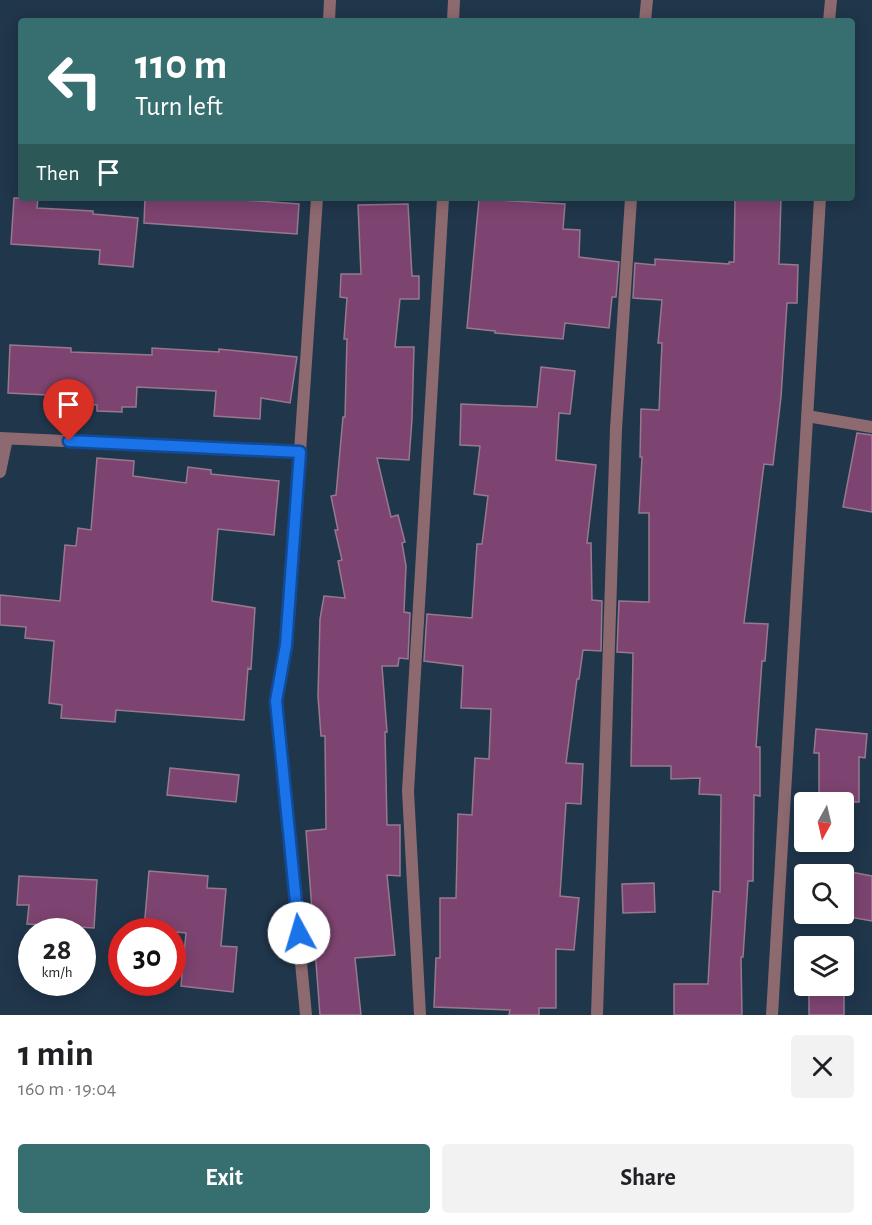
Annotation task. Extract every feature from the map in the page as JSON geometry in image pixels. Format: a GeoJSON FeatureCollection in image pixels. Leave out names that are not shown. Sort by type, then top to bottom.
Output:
{"type":"FeatureCollection","features":[{"type":"Feature","properties":{"kind":"street"},"geometry":{"type":"LineString","coordinates":[[329,18],[330,0]]}},
{"type":"Feature","properties":{"kind":"street"},"geometry":{"type":"LineString","coordinates":[[453,18],[454,0]]}},
{"type":"Feature","properties":{"kind":"street"},"geometry":{"type":"LineString","coordinates":[[645,18],[647,0]]}},
{"type":"Feature","properties":{"kind":"street"},"geometry":{"type":"LineString","coordinates":[[830,18],[831,0]]}},
{"type":"Feature","properties":{"kind":"street"},"geometry":{"type":"LineString","coordinates":[[306,1015],[276,701],[286,645],[317,201]]}},
{"type":"Feature","properties":{"kind":"street"},"geometry":{"type":"LineString","coordinates":[[420,1015],[408,791],[443,201]]}},
{"type":"Feature","properties":{"kind":"street"},"geometry":{"type":"LineString","coordinates":[[597,1015],[616,429],[631,201]]}},
{"type":"Feature","properties":{"kind":"street"},"geometry":{"type":"LineString","coordinates":[[772,1015],[820,201]]}},
{"type":"Feature","properties":{"kind":"street"},"geometry":{"type":"LineString","coordinates":[[807,416],[872,427]]}},
{"type":"Feature","properties":{"kind":"street"},"geometry":{"type":"LineString","coordinates":[[0,438],[300,452]]}},
{"type":"Feature","properties":{"kind":"street"},"geometry":{"type":"LineString","coordinates":[[0,442],[6,442],[0,472]]}},
{"type":"Feature","properties":{"kind":"building"},"geometry":{"type":"Polygon","coordinates":[[[14,198],[18,198],[18,201],[38,201],[37,208],[93,211],[93,214],[138,218],[133,267],[99,264],[100,250],[11,244],[14,198]]]}},
{"type":"Feature","properties":{"kind":"building"},"geometry":{"type":"Polygon","coordinates":[[[145,201],[256,201],[299,204],[297,234],[144,223],[145,201]]]}},
{"type":"Feature","properties":{"kind":"building"},"geometry":{"type":"Polygon","coordinates":[[[479,201],[565,204],[563,229],[580,230],[579,257],[619,262],[616,297],[612,297],[609,328],[565,323],[563,339],[467,328],[479,201]]]}},
{"type":"Feature","properties":{"kind":"building"},"geometry":{"type":"Polygon","coordinates":[[[735,201],[781,201],[779,264],[798,265],[797,303],[787,303],[781,397],[773,465],[764,464],[744,623],[768,624],[765,661],[762,661],[756,747],[760,747],[760,796],[754,795],[753,881],[748,881],[743,957],[741,957],[742,1015],[674,1015],[674,984],[708,984],[713,891],[720,892],[721,795],[699,794],[700,778],[671,779],[671,766],[631,766],[633,653],[617,652],[619,601],[649,602],[649,513],[639,513],[642,457],[640,457],[641,409],[659,410],[662,343],[658,343],[662,300],[633,298],[635,263],[655,265],[655,259],[729,264],[729,262],[734,262],[735,201]]]}},
{"type":"Feature","properties":{"kind":"building"},"geometry":{"type":"Polygon","coordinates":[[[408,204],[412,276],[419,276],[419,299],[400,299],[395,347],[414,347],[409,460],[377,458],[391,517],[398,515],[405,542],[402,543],[406,566],[404,612],[410,613],[408,659],[399,658],[398,666],[382,666],[387,732],[385,732],[387,825],[400,825],[400,876],[387,875],[395,955],[355,958],[361,1015],[320,1015],[306,831],[326,829],[325,736],[321,736],[318,696],[320,619],[324,596],[345,598],[338,561],[342,560],[335,530],[338,530],[331,496],[336,495],[343,417],[345,417],[347,339],[344,339],[347,298],[340,297],[341,274],[361,274],[358,205],[408,204]]]}},
{"type":"Feature","properties":{"kind":"building"},"geometry":{"type":"Polygon","coordinates":[[[10,345],[71,348],[71,352],[152,355],[152,348],[219,352],[219,349],[297,357],[290,403],[261,398],[260,419],[214,416],[216,391],[137,387],[136,407],[122,407],[122,412],[97,411],[97,405],[87,404],[87,397],[8,393],[10,345]]]}},
{"type":"Feature","properties":{"kind":"building"},"geometry":{"type":"Polygon","coordinates":[[[541,367],[575,371],[570,414],[559,413],[556,460],[596,465],[587,543],[591,543],[592,600],[602,601],[601,651],[583,650],[566,763],[583,764],[581,804],[566,803],[560,896],[579,898],[574,950],[556,949],[556,1008],[539,1008],[539,1015],[509,1015],[510,1010],[434,1007],[436,958],[440,958],[440,898],[456,898],[458,814],[472,815],[475,758],[489,759],[491,709],[461,708],[463,666],[424,661],[427,614],[472,618],[477,544],[482,544],[488,496],[474,494],[480,446],[460,445],[461,404],[537,407],[541,367]]]}},
{"type":"Feature","properties":{"kind":"building"},"geometry":{"type":"Polygon","coordinates":[[[857,433],[872,435],[872,512],[843,507],[857,433]]]}},
{"type":"Feature","properties":{"kind":"building"},"geometry":{"type":"Polygon","coordinates":[[[97,458],[134,461],[133,476],[186,483],[188,467],[211,470],[211,474],[279,481],[274,535],[218,529],[212,601],[255,608],[251,669],[248,668],[244,720],[116,710],[115,722],[61,718],[62,705],[49,703],[54,641],[25,638],[26,627],[0,625],[0,595],[60,601],[65,545],[76,546],[78,528],[91,530],[97,458]]]}},
{"type":"Feature","properties":{"kind":"building"},"geometry":{"type":"Polygon","coordinates":[[[816,729],[867,734],[865,758],[859,757],[859,802],[854,802],[854,792],[819,792],[819,753],[814,753],[816,729]]]}},
{"type":"Feature","properties":{"kind":"building"},"geometry":{"type":"Polygon","coordinates":[[[170,768],[239,775],[236,802],[167,795],[170,768]]]}},
{"type":"Feature","properties":{"kind":"building"},"geometry":{"type":"Polygon","coordinates":[[[149,871],[208,876],[207,888],[226,889],[221,946],[237,947],[233,992],[186,987],[186,918],[145,918],[149,871]]]}},
{"type":"Feature","properties":{"kind":"building"},"geometry":{"type":"Polygon","coordinates":[[[854,873],[872,876],[872,921],[854,918],[854,873]]]}},
{"type":"Feature","properties":{"kind":"building"},"geometry":{"type":"Polygon","coordinates":[[[19,876],[97,880],[95,918],[28,918],[29,905],[17,905],[19,876]]]}},
{"type":"Feature","properties":{"kind":"building"},"geometry":{"type":"Polygon","coordinates":[[[654,883],[655,912],[623,913],[622,884],[654,883]]]}},
{"type":"Feature","properties":{"kind":"building"},"geometry":{"type":"Polygon","coordinates":[[[809,996],[844,996],[844,1015],[809,1015],[809,996]]]}},
{"type":"Feature","properties":{"kind":"route"},"geometry":{"type":"LineString","coordinates":[[69,441],[300,452],[286,645],[276,701],[299,933]]}}]}
